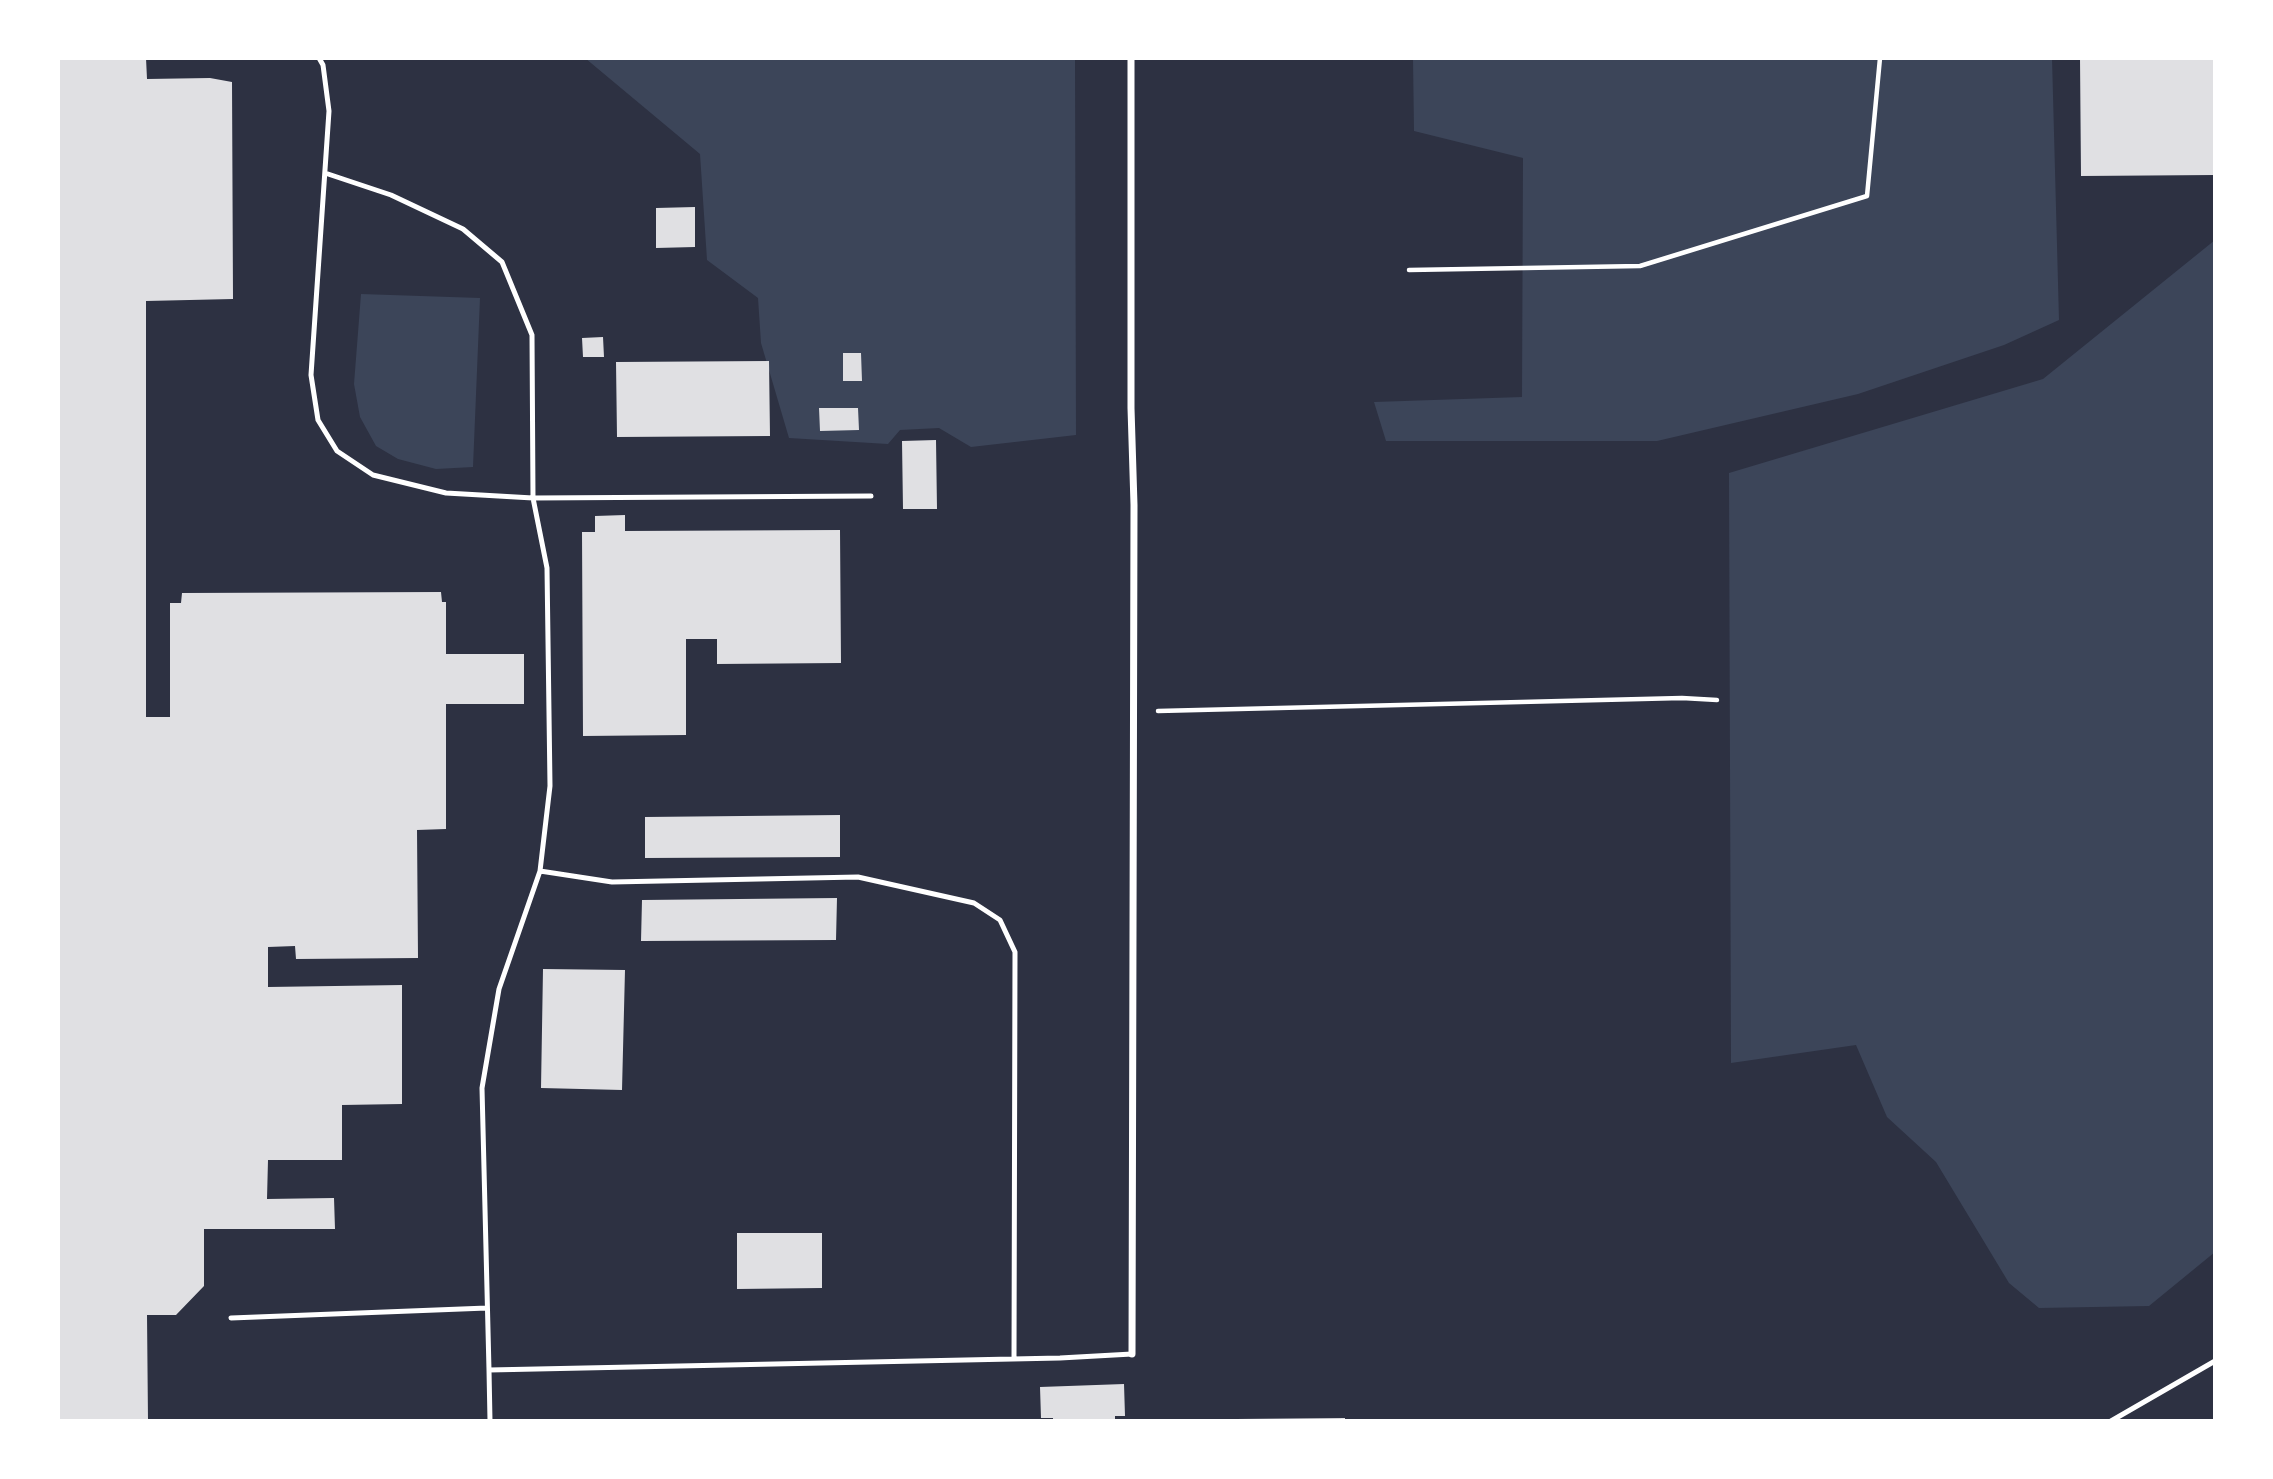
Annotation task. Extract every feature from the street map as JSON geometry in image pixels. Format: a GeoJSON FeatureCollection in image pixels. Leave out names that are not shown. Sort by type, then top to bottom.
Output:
{"type":"FeatureCollection","features":[{"type":"Feature","properties":{"kind":"street"},"geometry":{"type":"LineString","coordinates":[[1131,58],[1132,1354]]}},
{"type":"Feature","properties":{"kind":"lane"},"geometry":{"type":"LineString","coordinates":[[319,58],[323,65],[329,111],[310,375],[318,420],[337,451],[373,475],[446,493],[533,498],[871,496]]}},
{"type":"Feature","properties":{"kind":"lane"},"geometry":{"type":"LineString","coordinates":[[325,173],[391,195],[463,229],[502,262],[532,335],[533,498],[547,568],[550,786],[540,871],[499,989],[482,1088],[489,1421]]}},
{"type":"Feature","properties":{"kind":"lane"},"geometry":{"type":"LineString","coordinates":[[540,871],[612,882],[858,877],[974,903],[1000,920],[1015,952],[1014,1359]]}},
{"type":"Feature","properties":{"kind":"lane"},"geometry":{"type":"LineString","coordinates":[[232,1318],[487,1308]]}},
{"type":"Feature","properties":{"kind":"lane"},"geometry":{"type":"LineString","coordinates":[[489,1370],[1132,1354]]}},
{"type":"Feature","properties":{"kind":"lane"},"geometry":{"type":"LineString","coordinates":[[2111,1421],[2215,1361]]}},
{"type":"Feature","properties":{"kind":"path"},"geometry":{"type":"LineString","coordinates":[[1409,270],[1640,266],[1867,196],[1880,58]]}},
{"type":"Feature","properties":{"kind":"path"},"geometry":{"type":"LineString","coordinates":[[1133,711],[1682,698],[1717,700]]}},
{"type":"Feature","properties":{"kind":"shaded area"},"geometry":{"type":"Polygon","coordinates":[[[585,58],[1075,58],[1076,435],[971,447],[939,428],[900,430],[888,444],[789,438],[761,343],[758,298],[707,260],[700,154],[585,58]]]}},
{"type":"Feature","properties":{"kind":"shaded area"},"geometry":{"type":"Polygon","coordinates":[[[1413,58],[2052,58],[2059,320],[2004,345],[1858,394],[1657,441],[1386,441],[1374,402],[1522,397],[1523,158],[1414,131],[1413,58]]]}},
{"type":"Feature","properties":{"kind":"shaded area"},"geometry":{"type":"Polygon","coordinates":[[[2215,240],[2215,1252],[2149,1306],[2039,1308],[2009,1283],[1936,1162],[1887,1117],[1856,1045],[1731,1063],[1729,473],[2043,379],[2215,240]]]}},
{"type":"Feature","properties":{"kind":"shaded area"},"geometry":{"type":"Polygon","coordinates":[[[361,294],[480,298],[473,467],[436,469],[398,459],[376,446],[360,417],[354,384],[361,294]]]}},
{"type":"Feature","properties":{"kind":"building"},"geometry":{"type":"Polygon","coordinates":[[[58,58],[146,58],[147,79],[210,78],[232,82],[233,299],[146,301],[146,717],[170,717],[170,603],[181,603],[182,593],[441,592],[442,602],[446,602],[446,654],[524,654],[524,704],[446,704],[446,829],[417,830],[418,958],[296,959],[295,946],[268,947],[268,987],[402,985],[402,1104],[342,1105],[342,1160],[268,1160],[267,1199],[334,1198],[335,1229],[204,1229],[204,1286],[176,1315],[147,1315],[148,1421],[58,1421],[58,58]]]}},
{"type":"Feature","properties":{"kind":"building"},"geometry":{"type":"Polygon","coordinates":[[[2080,58],[2215,58],[2215,175],[2081,176],[2080,58]]]}},
{"type":"Feature","properties":{"kind":"building"},"geometry":{"type":"Polygon","coordinates":[[[695,207],[695,247],[656,248],[656,208],[695,207]]]}},
{"type":"Feature","properties":{"kind":"building"},"geometry":{"type":"Polygon","coordinates":[[[603,337],[604,357],[583,357],[582,338],[603,337]]]}},
{"type":"Feature","properties":{"kind":"building"},"geometry":{"type":"Polygon","coordinates":[[[843,353],[861,353],[862,381],[843,381],[843,353]]]}},
{"type":"Feature","properties":{"kind":"building"},"geometry":{"type":"Polygon","coordinates":[[[769,361],[770,436],[617,437],[616,362],[769,361]]]}},
{"type":"Feature","properties":{"kind":"building"},"geometry":{"type":"Polygon","coordinates":[[[819,408],[858,408],[859,430],[820,431],[819,408]]]}},
{"type":"Feature","properties":{"kind":"building"},"geometry":{"type":"Polygon","coordinates":[[[936,440],[937,509],[903,509],[902,441],[936,440]]]}},
{"type":"Feature","properties":{"kind":"building"},"geometry":{"type":"Polygon","coordinates":[[[625,515],[625,531],[840,530],[841,663],[717,664],[717,639],[686,639],[686,735],[583,736],[582,532],[595,532],[595,516],[625,515]]]}},
{"type":"Feature","properties":{"kind":"building"},"geometry":{"type":"Polygon","coordinates":[[[840,815],[840,857],[645,858],[645,817],[840,815]]]}},
{"type":"Feature","properties":{"kind":"building"},"geometry":{"type":"Polygon","coordinates":[[[837,898],[836,940],[641,941],[642,900],[837,898]]]}},
{"type":"Feature","properties":{"kind":"building"},"geometry":{"type":"Polygon","coordinates":[[[543,969],[625,970],[622,1090],[541,1088],[543,969]]]}},
{"type":"Feature","properties":{"kind":"building"},"geometry":{"type":"Polygon","coordinates":[[[737,1233],[822,1233],[822,1288],[737,1289],[737,1233]]]}},
{"type":"Feature","properties":{"kind":"building"},"geometry":{"type":"Polygon","coordinates":[[[1124,1384],[1125,1416],[1115,1416],[1115,1421],[1053,1421],[1053,1418],[1041,1418],[1040,1387],[1124,1384]]]}},
{"type":"Feature","properties":{"kind":"building"},"geometry":{"type":"Polygon","coordinates":[[[1345,1418],[1345,1421],[1236,1421],[1236,1419],[1345,1418]]]}}]}
